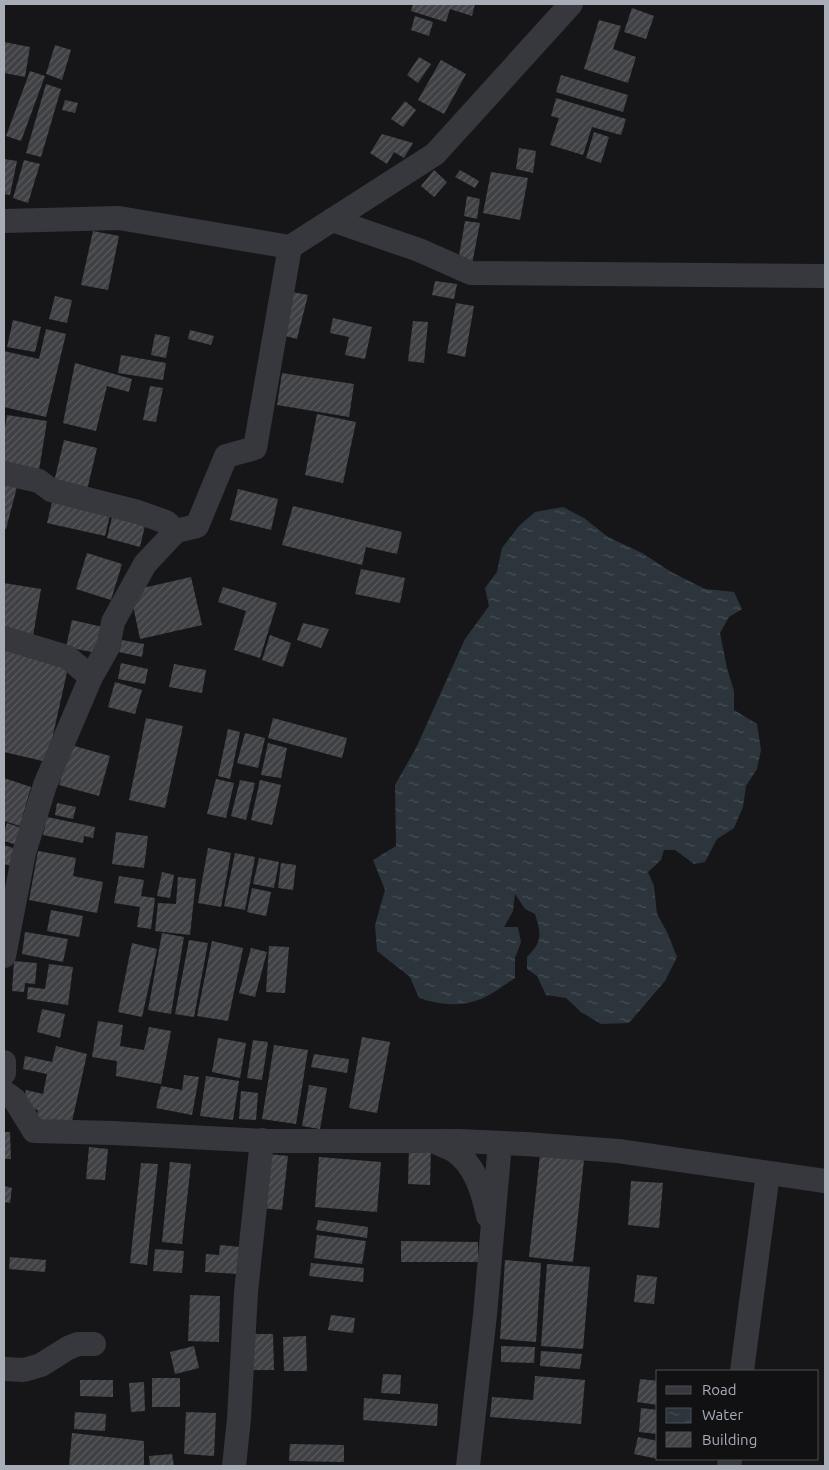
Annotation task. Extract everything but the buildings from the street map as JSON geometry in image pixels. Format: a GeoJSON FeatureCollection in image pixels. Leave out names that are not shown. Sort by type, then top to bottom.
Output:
{"type":"FeatureCollection","features":[{"type":"Feature","properties":{"kind":"street"},"geometry":{"type":"LineString","coordinates":[[4,221],[120,218],[290,247],[435,154],[571,4]]}},
{"type":"Feature","properties":{"kind":"street"},"geometry":{"type":"LineString","coordinates":[[332,220],[419,250],[471,273],[825,276]]}},
{"type":"Feature","properties":{"kind":"street"},"geometry":{"type":"LineString","coordinates":[[4,956],[24,853],[45,785],[90,677],[108,647],[113,622],[145,564],[176,531],[198,526],[226,456],[255,448],[290,247]]}},
{"type":"Feature","properties":{"kind":"street"},"geometry":{"type":"LineString","coordinates":[[4,473],[39,481],[51,490],[138,512],[166,522],[176,531]]}},
{"type":"Feature","properties":{"kind":"street"},"geometry":{"type":"LineString","coordinates":[[4,638],[67,657],[90,677]]}},
{"type":"Feature","properties":{"kind":"street"},"geometry":{"type":"LineString","coordinates":[[4,1062],[4,1073]]}},
{"type":"Feature","properties":{"kind":"street"},"geometry":{"type":"LineString","coordinates":[[4,1092],[15,1100],[34,1131],[262,1140],[500,1143],[618,1151],[825,1181]]}},
{"type":"Feature","properties":{"kind":"street"},"geometry":{"type":"LineString","coordinates":[[234,1466],[239,1419],[246,1292],[262,1140]]}},
{"type":"Feature","properties":{"kind":"street"},"geometry":{"type":"LineString","coordinates":[[434,1141],[454,1151],[465,1161],[474,1174],[481,1189],[488,1214],[492,1239]]}},
{"type":"Feature","properties":{"kind":"street"},"geometry":{"type":"LineString","coordinates":[[468,1466],[486,1314],[500,1143]]}},
{"type":"Feature","properties":{"kind":"street"},"geometry":{"type":"LineString","coordinates":[[742,1370],[768,1173]]}},
{"type":"Feature","properties":{"kind":"street"},"geometry":{"type":"LineString","coordinates":[[4,1369],[24,1370],[41,1365],[78,1344],[94,1344]]}},
{"type":"Feature","properties":{"kind":"water"},"geometry":{"type":"Polygon","coordinates":[[[563,507],[584,518],[608,537],[642,553],[673,573],[705,589],[734,592],[742,609],[729,617],[720,633],[734,691],[734,710],[757,724],[761,750],[757,769],[746,786],[743,807],[734,828],[717,839],[705,862],[694,864],[675,850],[664,850],[661,860],[648,872],[654,886],[657,914],[677,957],[665,981],[629,1023],[601,1024],[581,1012],[566,998],[546,995],[537,976],[527,969],[527,957],[538,942],[539,927],[535,914],[525,909],[515,894],[513,911],[504,927],[518,927],[521,942],[515,958],[515,978],[481,999],[473,1002],[450,1004],[419,998],[410,977],[377,951],[375,925],[385,890],[373,860],[396,846],[395,785],[416,748],[465,639],[489,606],[485,588],[497,572],[502,548],[519,526],[535,512],[563,507]]]}}]}
